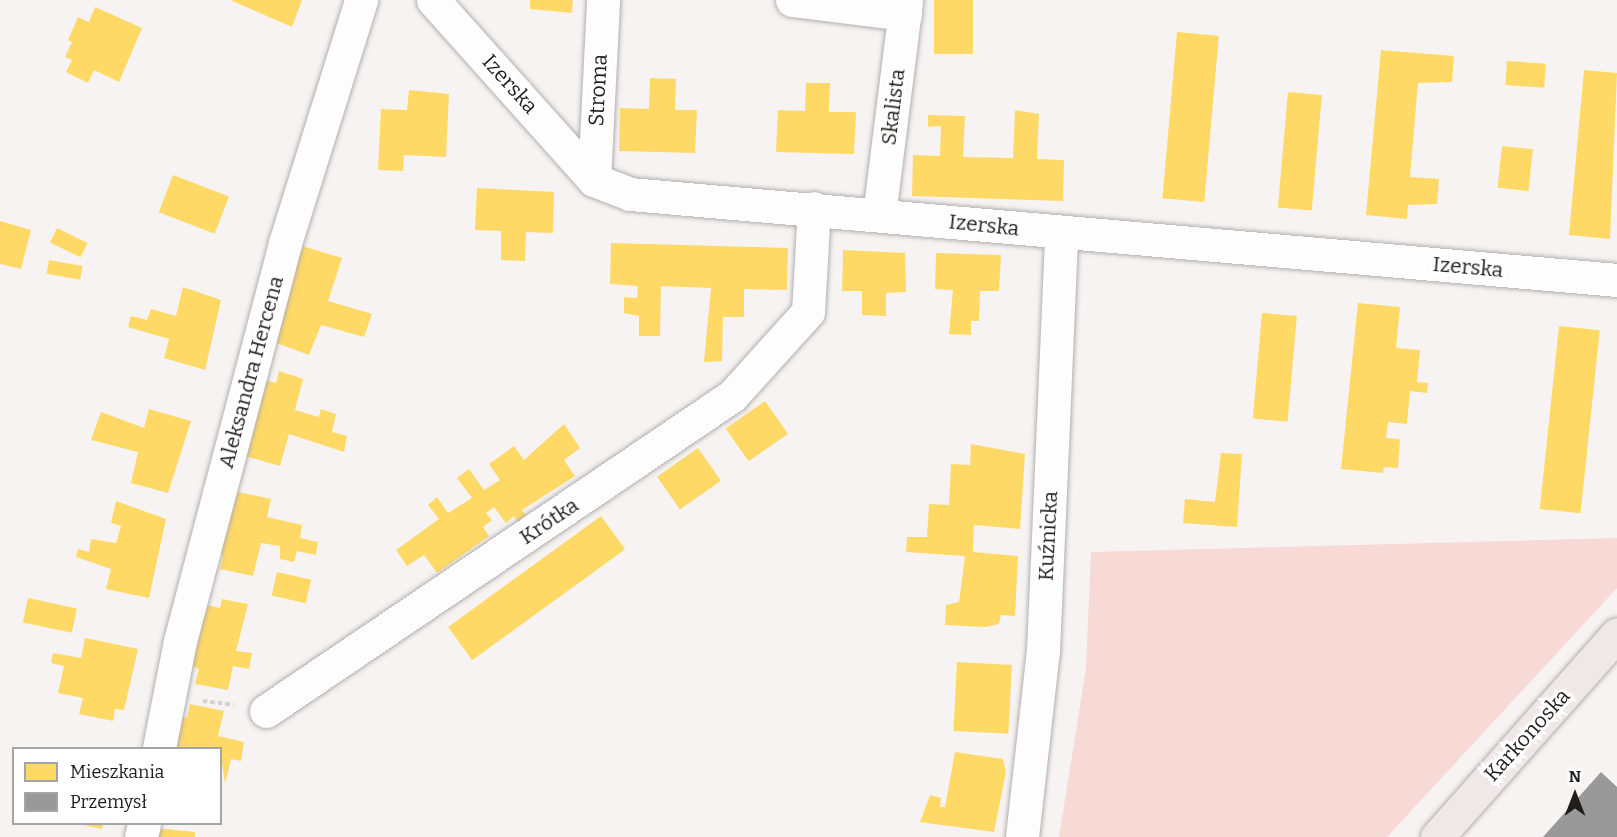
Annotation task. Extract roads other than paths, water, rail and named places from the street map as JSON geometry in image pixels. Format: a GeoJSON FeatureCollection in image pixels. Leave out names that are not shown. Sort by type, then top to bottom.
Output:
{"type":"FeatureCollection","features":[{"type":"Feature","properties":{"kind":"main road","name":"Karkonoska"},"geometry":{"type":"LineString","coordinates":[[1437,837],[1617,634]]}},
{"type":"Feature","properties":{"kind":"street","name":"Aleksandra Hercena"},"geometry":{"type":"LineString","coordinates":[[159,747],[169,695],[285,243],[361,0]]}},
{"type":"Feature","properties":{"kind":"street","name":"Izerska"},"geometry":{"type":"LineString","coordinates":[[434,0],[594,180],[630,194],[814,208],[1061,233],[1617,280]]}},
{"type":"Feature","properties":{"kind":"street","name":"Stroma"},"geometry":{"type":"LineString","coordinates":[[594,180],[603,0]]}},
{"type":"Feature","properties":{"kind":"street"},"geometry":{"type":"LineString","coordinates":[[792,0],[905,7]]}},
{"type":"Feature","properties":{"kind":"street","name":"Skalista"},"geometry":{"type":"LineString","coordinates":[[879,215],[905,7]]}},
{"type":"Feature","properties":{"kind":"street","name":"Krótka"},"geometry":{"type":"LineString","coordinates":[[266,711],[732,396],[808,312],[814,208]]}},
{"type":"Feature","properties":{"kind":"street","name":"Kuźnicka"},"geometry":{"type":"LineString","coordinates":[[1022,837],[1043,651],[1061,233]]}}]}
